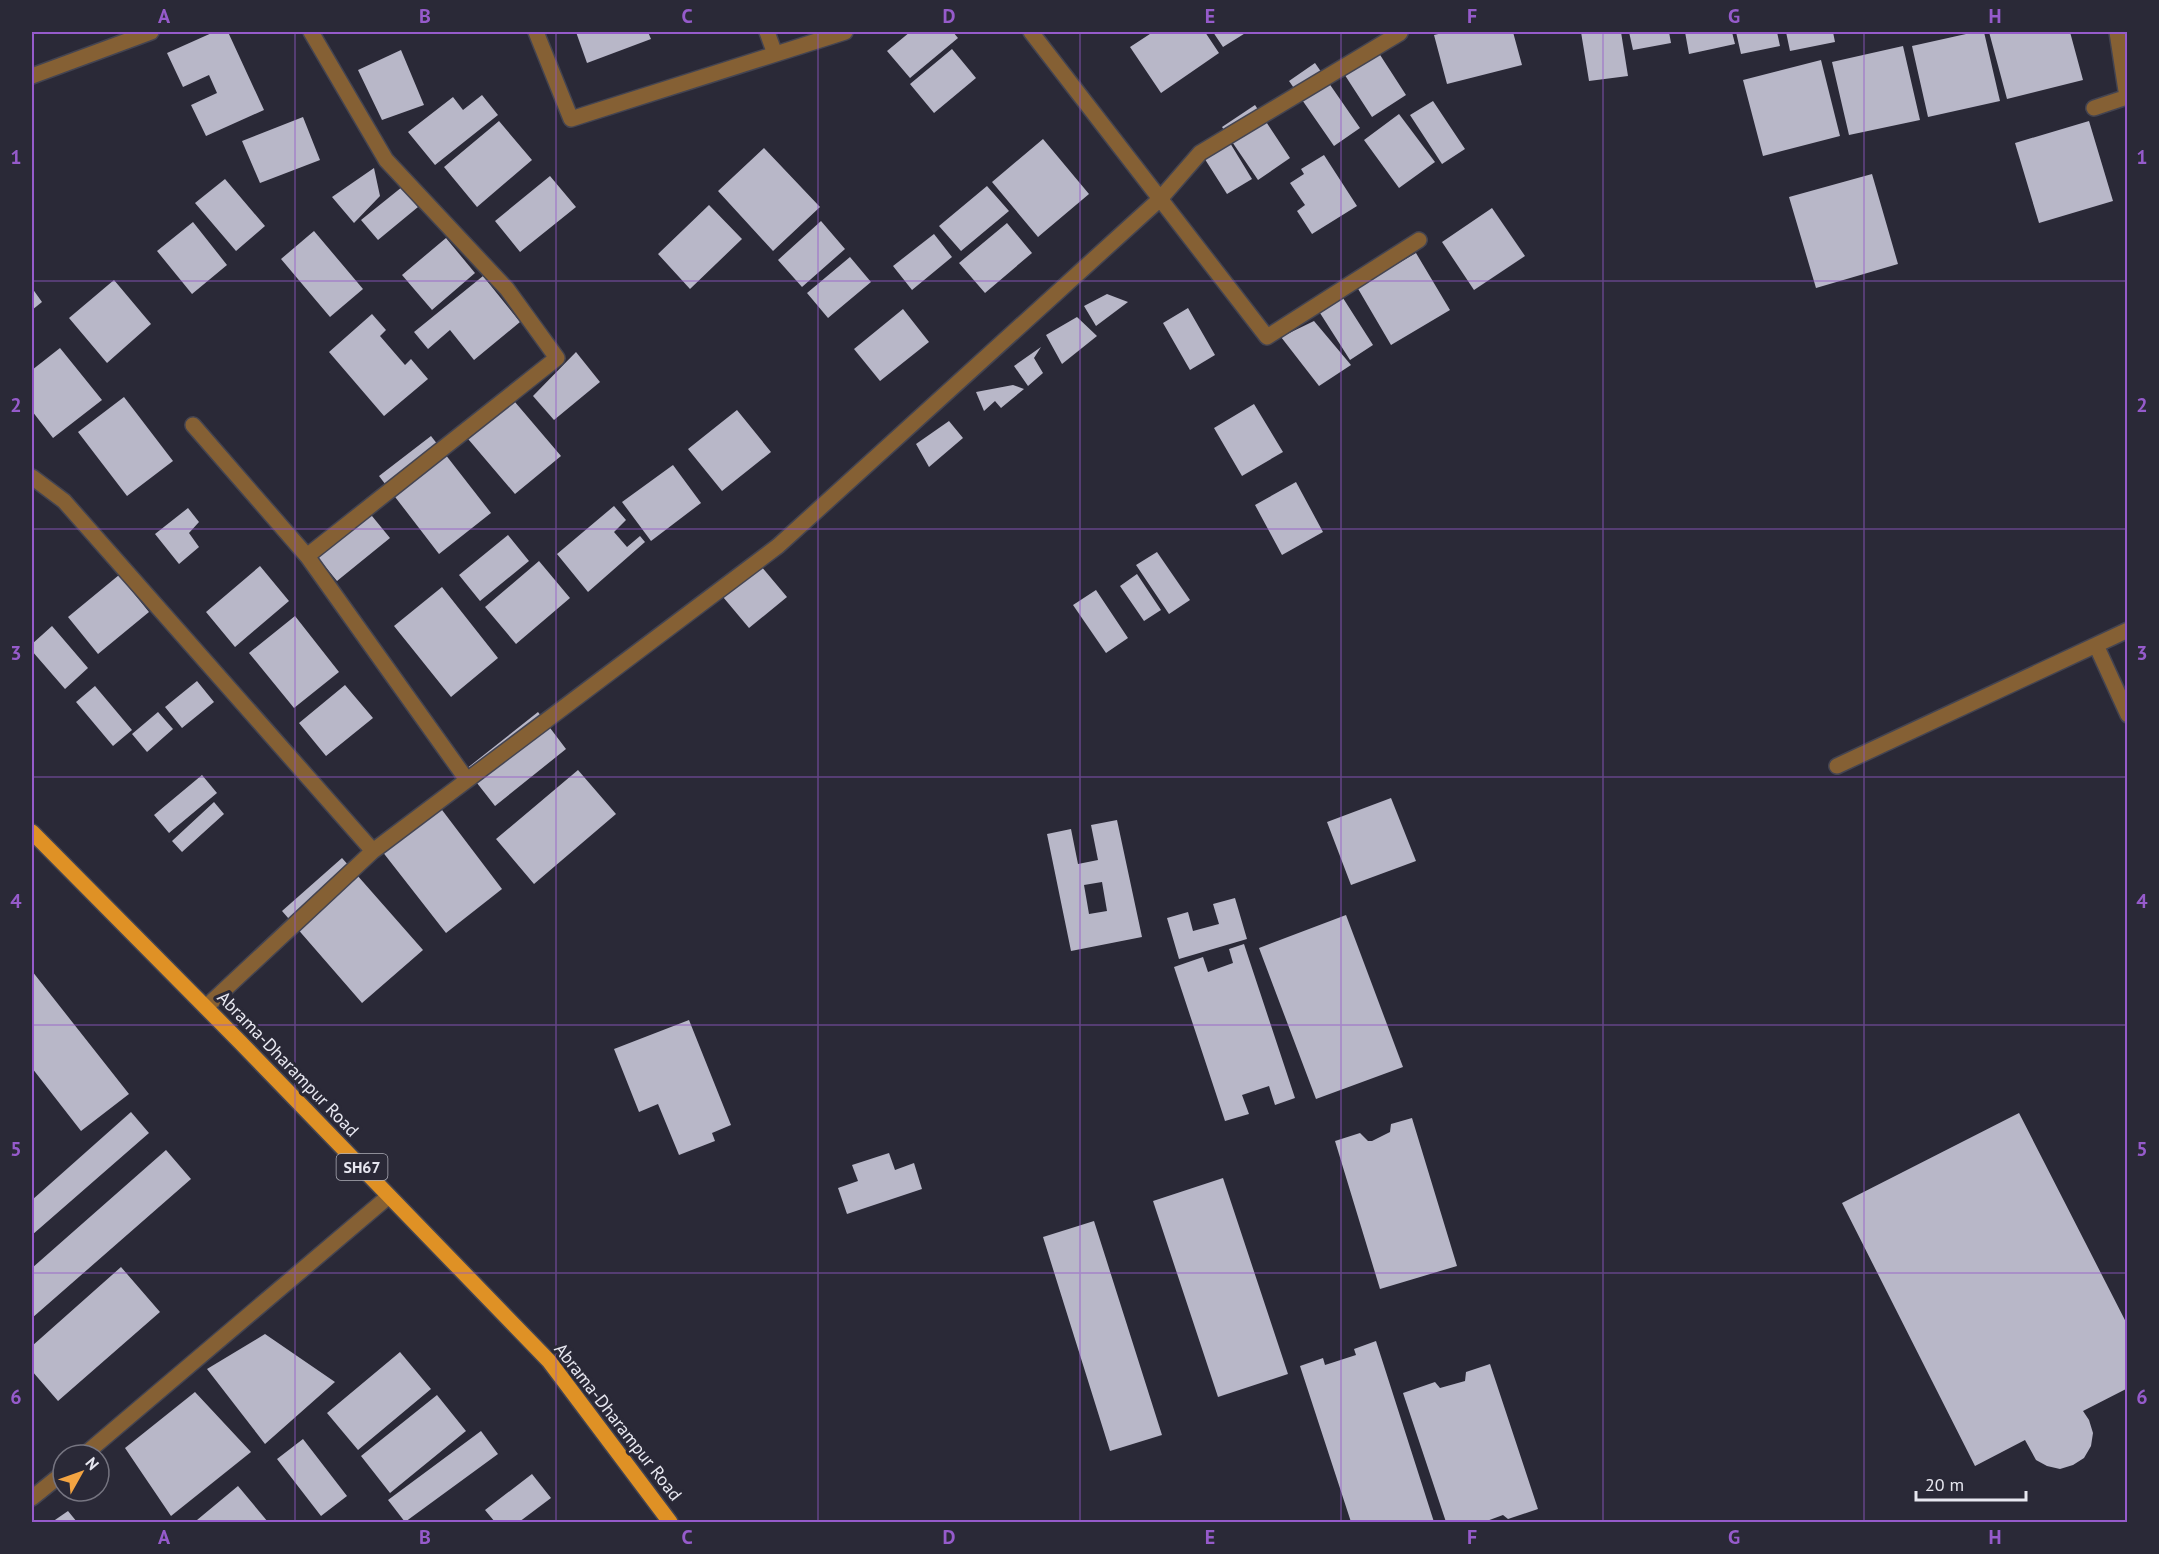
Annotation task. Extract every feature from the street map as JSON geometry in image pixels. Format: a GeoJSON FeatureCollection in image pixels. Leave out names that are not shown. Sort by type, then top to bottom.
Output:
{"type":"FeatureCollection","features":[{"type":"Feature","properties":{"kind":"main road","name":"Abrama-Dharampur Road"},"geometry":{"type":"LineString","coordinates":[[32,832],[206,1007],[549,1361],[670,1522]]}},
{"type":"Feature","properties":{"kind":"street"},"geometry":{"type":"LineString","coordinates":[[32,76],[151,32]]}},
{"type":"Feature","properties":{"kind":"street"},"geometry":{"type":"LineString","coordinates":[[307,556],[557,358],[507,289],[386,160],[310,32]]}},
{"type":"Feature","properties":{"kind":"street"},"geometry":{"type":"LineString","coordinates":[[536,32],[571,119],[845,32]]}},
{"type":"Feature","properties":{"kind":"street"},"geometry":{"type":"LineString","coordinates":[[767,32],[775,54]]}},
{"type":"Feature","properties":{"kind":"street"},"geometry":{"type":"LineString","coordinates":[[1032,32],[1267,337],[1419,240]]}},
{"type":"Feature","properties":{"kind":"street"},"geometry":{"type":"LineString","coordinates":[[2094,108],[2127,97],[2116,32]]}},
{"type":"Feature","properties":{"kind":"street"},"geometry":{"type":"LineString","coordinates":[[206,1007],[373,851],[778,546],[1160,199],[1200,153],[1400,33]]}},
{"type":"Feature","properties":{"kind":"street"},"geometry":{"type":"LineString","coordinates":[[193,425],[307,556],[467,780]]}},
{"type":"Feature","properties":{"kind":"street"},"geometry":{"type":"LineString","coordinates":[[32,477],[64,501],[373,851]]}},
{"type":"Feature","properties":{"kind":"street"},"geometry":{"type":"LineString","coordinates":[[1837,766],[2127,630]]}},
{"type":"Feature","properties":{"kind":"street"},"geometry":{"type":"LineString","coordinates":[[2096,645],[2127,716]]}},
{"type":"Feature","properties":{"kind":"street"},"geometry":{"type":"LineString","coordinates":[[98,1443],[389,1196]]}},
{"type":"Feature","properties":{"kind":"street"},"geometry":{"type":"LineString","coordinates":[[32,1498],[51,1483]]}},
{"type":"Feature","properties":{"kind":"building"},"geometry":{"type":"Polygon","coordinates":[[[214,32],[228,32],[264,110],[206,136],[191,105],[217,93],[209,75],[183,87],[167,53],[214,32]]]}},
{"type":"Feature","properties":{"kind":"building"},"geometry":{"type":"Polygon","coordinates":[[[576,32],[648,32],[651,39],[587,63],[576,32]]]}},
{"type":"Feature","properties":{"kind":"building"},"geometry":{"type":"Polygon","coordinates":[[[910,32],[953,32],[958,38],[910,78],[887,51],[910,32]]]}},
{"type":"Feature","properties":{"kind":"building"},"geometry":{"type":"Polygon","coordinates":[[[1153,32],[1205,32],[1219,53],[1161,93],[1130,47],[1153,32]]]}},
{"type":"Feature","properties":{"kind":"building"},"geometry":{"type":"Polygon","coordinates":[[[1213,32],[1247,32],[1223,47],[1213,32]]]}},
{"type":"Feature","properties":{"kind":"building"},"geometry":{"type":"Polygon","coordinates":[[[1447,32],[1513,32],[1522,65],[1447,84],[1434,35],[1447,32]]]}},
{"type":"Feature","properties":{"kind":"building"},"geometry":{"type":"Polygon","coordinates":[[[1581,32],[1621,32],[1628,76],[1589,81],[1581,32]]]}},
{"type":"Feature","properties":{"kind":"building"},"geometry":{"type":"Polygon","coordinates":[[[1629,32],[1669,32],[1671,43],[1633,50],[1629,32]]]}},
{"type":"Feature","properties":{"kind":"building"},"geometry":{"type":"Polygon","coordinates":[[[1685,32],[1732,32],[1735,44],[1689,54],[1685,32]]]}},
{"type":"Feature","properties":{"kind":"building"},"geometry":{"type":"Polygon","coordinates":[[[1736,32],[1777,32],[1780,46],[1741,54],[1736,32]]]}},
{"type":"Feature","properties":{"kind":"building"},"geometry":{"type":"Polygon","coordinates":[[[1786,32],[1833,32],[1835,42],[1790,51],[1786,32]]]}},
{"type":"Feature","properties":{"kind":"building"},"geometry":{"type":"Polygon","coordinates":[[[1984,32],[2000,101],[1928,117],[1912,46],[1984,32]]]}},
{"type":"Feature","properties":{"kind":"building"},"geometry":{"type":"Polygon","coordinates":[[[1989,32],[2070,32],[2083,80],[2007,99],[1989,32]]]}},
{"type":"Feature","properties":{"kind":"building"},"geometry":{"type":"Polygon","coordinates":[[[1373,44],[1406,95],[1372,117],[1339,66],[1373,44]]]}},
{"type":"Feature","properties":{"kind":"building"},"geometry":{"type":"Polygon","coordinates":[[[1903,46],[1920,120],[1849,135],[1832,62],[1903,46]]]}},
{"type":"Feature","properties":{"kind":"building"},"geometry":{"type":"Polygon","coordinates":[[[952,49],[976,78],[934,113],[910,84],[952,49]]]}},
{"type":"Feature","properties":{"kind":"building"},"geometry":{"type":"Polygon","coordinates":[[[401,50],[424,105],[382,120],[358,70],[401,50]]]}},
{"type":"Feature","properties":{"kind":"building"},"geometry":{"type":"Polygon","coordinates":[[[1821,60],[1840,136],[1763,156],[1743,80],[1821,60]]]}},
{"type":"Feature","properties":{"kind":"building"},"geometry":{"type":"Polygon","coordinates":[[[1315,63],[1360,128],[1334,146],[1289,81],[1315,63]]]}},
{"type":"Feature","properties":{"kind":"building"},"geometry":{"type":"Polygon","coordinates":[[[482,95],[498,115],[435,165],[408,132],[453,97],[463,110],[482,95]]]}},
{"type":"Feature","properties":{"kind":"building"},"geometry":{"type":"Polygon","coordinates":[[[1433,101],[1465,149],[1442,164],[1410,115],[1433,101]]]}},
{"type":"Feature","properties":{"kind":"building"},"geometry":{"type":"Polygon","coordinates":[[[1255,105],[1290,158],[1258,180],[1222,127],[1255,105]]]}},
{"type":"Feature","properties":{"kind":"building"},"geometry":{"type":"Polygon","coordinates":[[[1399,114],[1435,162],[1399,188],[1364,140],[1399,114]]]}},
{"type":"Feature","properties":{"kind":"building"},"geometry":{"type":"Polygon","coordinates":[[[303,117],[320,160],[260,183],[242,141],[303,117]]]}},
{"type":"Feature","properties":{"kind":"building"},"geometry":{"type":"Polygon","coordinates":[[[499,121],[532,160],[477,207],[444,167],[499,121]]]}},
{"type":"Feature","properties":{"kind":"building"},"geometry":{"type":"Polygon","coordinates":[[[2089,121],[2113,201],[2039,223],[2015,143],[2089,121]]]}},
{"type":"Feature","properties":{"kind":"building"},"geometry":{"type":"Polygon","coordinates":[[[1227,138],[1252,179],[1227,194],[1201,153],[1227,138]]]}},
{"type":"Feature","properties":{"kind":"building"},"geometry":{"type":"Polygon","coordinates":[[[1043,139],[1089,194],[1038,237],[992,182],[1043,139]]]}},
{"type":"Feature","properties":{"kind":"building"},"geometry":{"type":"Polygon","coordinates":[[[764,148],[820,207],[773,251],[718,191],[764,148]]]}},
{"type":"Feature","properties":{"kind":"building"},"geometry":{"type":"Polygon","coordinates":[[[1324,155],[1357,206],[1312,234],[1297,211],[1305,205],[1290,183],[1304,174],[1301,169],[1324,155]]]}},
{"type":"Feature","properties":{"kind":"building"},"geometry":{"type":"Polygon","coordinates":[[[374,168],[380,196],[354,223],[332,197],[374,168]]]}},
{"type":"Feature","properties":{"kind":"building"},"geometry":{"type":"Polygon","coordinates":[[[1872,174],[1898,264],[1816,288],[1789,197],[1872,174]]]}},
{"type":"Feature","properties":{"kind":"building"},"geometry":{"type":"Polygon","coordinates":[[[550,176],[576,207],[520,252],[495,221],[550,176]]]}},
{"type":"Feature","properties":{"kind":"building"},"geometry":{"type":"Polygon","coordinates":[[[225,179],[265,226],[236,251],[195,203],[225,179]]]}},
{"type":"Feature","properties":{"kind":"building"},"geometry":{"type":"Polygon","coordinates":[[[987,186],[1009,211],[961,251],[939,226],[987,186]]]}},
{"type":"Feature","properties":{"kind":"building"},"geometry":{"type":"Polygon","coordinates":[[[402,187],[418,207],[378,240],[361,220],[402,187]]]}},
{"type":"Feature","properties":{"kind":"building"},"geometry":{"type":"Polygon","coordinates":[[[709,205],[742,239],[690,289],[658,254],[709,205]]]}},
{"type":"Feature","properties":{"kind":"building"},"geometry":{"type":"Polygon","coordinates":[[[1492,208],[1525,256],[1474,290],[1442,242],[1492,208]]]}},
{"type":"Feature","properties":{"kind":"building"},"geometry":{"type":"Polygon","coordinates":[[[821,221],[845,249],[802,287],[778,260],[821,221]]]}},
{"type":"Feature","properties":{"kind":"building"},"geometry":{"type":"Polygon","coordinates":[[[193,222],[227,265],[192,294],[157,251],[193,222]]]}},
{"type":"Feature","properties":{"kind":"building"},"geometry":{"type":"Polygon","coordinates":[[[1007,223],[1032,253],[985,293],[959,263],[1007,223]]]}},
{"type":"Feature","properties":{"kind":"building"},"geometry":{"type":"Polygon","coordinates":[[[314,231],[363,289],[330,317],[281,259],[314,231]]]}},
{"type":"Feature","properties":{"kind":"building"},"geometry":{"type":"Polygon","coordinates":[[[934,234],[952,257],[912,290],[893,266],[934,234]]]}},
{"type":"Feature","properties":{"kind":"building"},"geometry":{"type":"Polygon","coordinates":[[[446,238],[475,273],[432,310],[402,275],[446,238]]]}},
{"type":"Feature","properties":{"kind":"building"},"geometry":{"type":"Polygon","coordinates":[[[1416,253],[1450,310],[1391,345],[1357,287],[1416,253]]]}},
{"type":"Feature","properties":{"kind":"building"},"geometry":{"type":"Polygon","coordinates":[[[850,257],[871,282],[828,318],[807,293],[850,257]]]}},
{"type":"Feature","properties":{"kind":"building"},"geometry":{"type":"Polygon","coordinates":[[[483,276],[520,322],[474,360],[450,330],[428,349],[414,332],[483,276]]]}},
{"type":"Feature","properties":{"kind":"building"},"geometry":{"type":"Polygon","coordinates":[[[114,280],[151,324],[107,363],[69,318],[114,280]]]}},
{"type":"Feature","properties":{"kind":"building"},"geometry":{"type":"Polygon","coordinates":[[[32,288],[42,302],[32,310],[32,288]]]}},
{"type":"Feature","properties":{"kind":"building"},"geometry":{"type":"Polygon","coordinates":[[[1107,294],[1128,302],[1096,326],[1084,306],[1107,294]]]}},
{"type":"Feature","properties":{"kind":"building"},"geometry":{"type":"Polygon","coordinates":[[[1343,298],[1373,345],[1350,360],[1320,313],[1343,298]]]}},
{"type":"Feature","properties":{"kind":"building"},"geometry":{"type":"Polygon","coordinates":[[[1188,308],[1215,355],[1190,370],[1163,323],[1188,308]]]}},
{"type":"Feature","properties":{"kind":"building"},"geometry":{"type":"Polygon","coordinates":[[[903,309],[929,342],[880,381],[854,349],[903,309]]]}},
{"type":"Feature","properties":{"kind":"building"},"geometry":{"type":"Polygon","coordinates":[[[372,314],[386,330],[380,336],[405,365],[411,359],[428,379],[384,416],[329,352],[372,314]]]}},
{"type":"Feature","properties":{"kind":"building"},"geometry":{"type":"Polygon","coordinates":[[[1077,317],[1097,336],[1062,364],[1046,335],[1077,317]]]}},
{"type":"Feature","properties":{"kind":"building"},"geometry":{"type":"Polygon","coordinates":[[[1314,321],[1351,365],[1319,386],[1281,337],[1314,321]]]}},
{"type":"Feature","properties":{"kind":"building"},"geometry":{"type":"Polygon","coordinates":[[[1041,347],[1034,358],[1043,373],[1028,386],[1014,366],[1041,347]]]}},
{"type":"Feature","properties":{"kind":"building"},"geometry":{"type":"Polygon","coordinates":[[[60,348],[102,400],[53,438],[32,411],[32,370],[60,348]]]}},
{"type":"Feature","properties":{"kind":"building"},"geometry":{"type":"Polygon","coordinates":[[[576,352],[600,382],[554,420],[533,396],[576,352]]]}},
{"type":"Feature","properties":{"kind":"building"},"geometry":{"type":"Polygon","coordinates":[[[1013,385],[1024,389],[1001,408],[995,401],[984,411],[976,392],[1013,385]]]}},
{"type":"Feature","properties":{"kind":"building"},"geometry":{"type":"Polygon","coordinates":[[[509,395],[561,456],[515,494],[463,433],[509,395]]]}},
{"type":"Feature","properties":{"kind":"building"},"geometry":{"type":"Polygon","coordinates":[[[124,397],[173,461],[127,496],[78,432],[124,397]]]}},
{"type":"Feature","properties":{"kind":"building"},"geometry":{"type":"Polygon","coordinates":[[[1254,404],[1283,452],[1242,476],[1214,428],[1254,404]]]}},
{"type":"Feature","properties":{"kind":"building"},"geometry":{"type":"Polygon","coordinates":[[[737,410],[771,452],[722,491],[688,449],[737,410]]]}},
{"type":"Feature","properties":{"kind":"building"},"geometry":{"type":"Polygon","coordinates":[[[949,421],[963,438],[929,467],[916,444],[949,421]]]}},
{"type":"Feature","properties":{"kind":"building"},"geometry":{"type":"Polygon","coordinates":[[[431,436],[491,513],[439,554],[379,476],[431,436]]]}},
{"type":"Feature","properties":{"kind":"building"},"geometry":{"type":"Polygon","coordinates":[[[673,465],[701,503],[651,541],[622,502],[673,465]]]}},
{"type":"Feature","properties":{"kind":"building"},"geometry":{"type":"Polygon","coordinates":[[[1296,482],[1323,532],[1282,555],[1255,505],[1296,482]]]}},
{"type":"Feature","properties":{"kind":"building"},"geometry":{"type":"Polygon","coordinates":[[[363,505],[390,538],[337,581],[310,548],[363,505]]]}},
{"type":"Feature","properties":{"kind":"building"},"geometry":{"type":"Polygon","coordinates":[[[614,506],[626,520],[614,532],[627,547],[640,536],[645,542],[588,592],[557,554],[614,506]]]}},
{"type":"Feature","properties":{"kind":"building"},"geometry":{"type":"Polygon","coordinates":[[[188,508],[199,522],[189,533],[199,547],[179,564],[155,534],[188,508]]]}},
{"type":"Feature","properties":{"kind":"building"},"geometry":{"type":"Polygon","coordinates":[[[508,535],[529,561],[480,601],[459,575],[508,535]]]}},
{"type":"Feature","properties":{"kind":"building"},"geometry":{"type":"Polygon","coordinates":[[[1157,552],[1190,600],[1169,614],[1136,565],[1157,552]]]}},
{"type":"Feature","properties":{"kind":"building"},"geometry":{"type":"Polygon","coordinates":[[[756,560],[787,597],[749,628],[718,591],[756,560]]]}},
{"type":"Feature","properties":{"kind":"building"},"geometry":{"type":"Polygon","coordinates":[[[539,561],[570,598],[516,644],[485,607],[539,561]]]}},
{"type":"Feature","properties":{"kind":"building"},"geometry":{"type":"Polygon","coordinates":[[[260,566],[289,601],[235,647],[206,612],[260,566]]]}},
{"type":"Feature","properties":{"kind":"building"},"geometry":{"type":"Polygon","coordinates":[[[1137,574],[1161,610],[1144,621],[1120,586],[1137,574]]]}},
{"type":"Feature","properties":{"kind":"building"},"geometry":{"type":"Polygon","coordinates":[[[119,575],[149,612],[98,654],[68,617],[119,575]]]}},
{"type":"Feature","properties":{"kind":"building"},"geometry":{"type":"Polygon","coordinates":[[[442,587],[498,658],[451,697],[394,626],[442,587]]]}},
{"type":"Feature","properties":{"kind":"building"},"geometry":{"type":"Polygon","coordinates":[[[1096,590],[1128,638],[1106,653],[1073,605],[1096,590]]]}},
{"type":"Feature","properties":{"kind":"building"},"geometry":{"type":"Polygon","coordinates":[[[295,616],[339,672],[294,708],[249,653],[295,616]]]}},
{"type":"Feature","properties":{"kind":"building"},"geometry":{"type":"Polygon","coordinates":[[[52,626],[88,668],[65,689],[32,651],[32,644],[52,626]]]}},
{"type":"Feature","properties":{"kind":"building"},"geometry":{"type":"Polygon","coordinates":[[[197,681],[214,702],[182,728],[165,707],[197,681]]]}},
{"type":"Feature","properties":{"kind":"building"},"geometry":{"type":"Polygon","coordinates":[[[345,685],[373,718],[326,756],[299,723],[345,685]]]}},
{"type":"Feature","properties":{"kind":"building"},"geometry":{"type":"Polygon","coordinates":[[[95,686],[132,730],[113,746],[76,702],[95,686]]]}},
{"type":"Feature","properties":{"kind":"building"},"geometry":{"type":"Polygon","coordinates":[[[158,712],[173,729],[147,752],[132,734],[158,712]]]}},
{"type":"Feature","properties":{"kind":"building"},"geometry":{"type":"Polygon","coordinates":[[[538,712],[566,749],[495,806],[466,769],[538,712]]]}},
{"type":"Feature","properties":{"kind":"building"},"geometry":{"type":"Polygon","coordinates":[[[578,770],[616,814],[534,884],[496,839],[578,770]]]}},
{"type":"Feature","properties":{"kind":"building"},"geometry":{"type":"Polygon","coordinates":[[[202,775],[217,793],[169,833],[154,815],[202,775]]]}},
{"type":"Feature","properties":{"kind":"building"},"geometry":{"type":"Polygon","coordinates":[[[1391,798],[1416,861],[1351,885],[1327,822],[1391,798]]]}},
{"type":"Feature","properties":{"kind":"building"},"geometry":{"type":"Polygon","coordinates":[[[214,802],[224,814],[182,852],[172,841],[214,802]]]}},
{"type":"Feature","properties":{"kind":"building"},"geometry":{"type":"Polygon","coordinates":[[[436,802],[502,889],[446,933],[378,846],[436,802]]]}},
{"type":"Feature","properties":{"kind":"building"},"geometry":{"type":"Polygon","coordinates":[[[1117,820],[1142,937],[1071,951],[1047,834],[1071,829],[1078,864],[1098,860],[1091,825],[1117,820]],[[1102,882],[1084,885],[1089,914],[1107,911],[1102,882]]]}},
{"type":"Feature","properties":{"kind":"building"},"geometry":{"type":"Polygon","coordinates":[[[342,858],[423,950],[362,1003],[282,911],[342,858]]]}},
{"type":"Feature","properties":{"kind":"building"},"geometry":{"type":"Polygon","coordinates":[[[1235,898],[1247,939],[1179,959],[1167,918],[1188,912],[1193,931],[1219,924],[1213,904],[1235,898]]]}},
{"type":"Feature","properties":{"kind":"building"},"geometry":{"type":"Polygon","coordinates":[[[1346,915],[1403,1067],[1316,1099],[1259,948],[1346,915]]]}},
{"type":"Feature","properties":{"kind":"building"},"geometry":{"type":"Polygon","coordinates":[[[1244,944],[1295,1098],[1275,1105],[1269,1086],[1242,1095],[1249,1114],[1225,1121],[1174,967],[1203,957],[1208,972],[1233,963],[1229,949],[1244,944]]]}},
{"type":"Feature","properties":{"kind":"building"},"geometry":{"type":"Polygon","coordinates":[[[32,971],[129,1094],[81,1131],[32,1068],[32,971]]]}},
{"type":"Feature","properties":{"kind":"building"},"geometry":{"type":"Polygon","coordinates":[[[689,1020],[731,1125],[712,1133],[715,1141],[679,1155],[658,1104],[639,1112],[614,1049],[689,1020]]]}},
{"type":"Feature","properties":{"kind":"building"},"geometry":{"type":"Polygon","coordinates":[[[131,1112],[149,1133],[32,1235],[32,1200],[131,1112]]]}},
{"type":"Feature","properties":{"kind":"building"},"geometry":{"type":"Polygon","coordinates":[[[2019,1113],[2128,1326],[2128,1388],[2083,1411],[2093,1433],[2091,1446],[2084,1458],[2060,1469],[2036,1460],[2025,1440],[1975,1466],[1842,1203],[2019,1113]]]}},
{"type":"Feature","properties":{"kind":"building"},"geometry":{"type":"Polygon","coordinates":[[[1412,1118],[1457,1266],[1380,1289],[1335,1141],[1360,1133],[1368,1141],[1372,1141],[1390,1132],[1391,1124],[1412,1118]]]}},
{"type":"Feature","properties":{"kind":"building"},"geometry":{"type":"Polygon","coordinates":[[[166,1150],[191,1179],[32,1318],[32,1268],[166,1150]]]}},
{"type":"Feature","properties":{"kind":"building"},"geometry":{"type":"Polygon","coordinates":[[[889,1153],[895,1170],[914,1163],[922,1189],[847,1214],[838,1188],[858,1181],[852,1165],[889,1153]]]}},
{"type":"Feature","properties":{"kind":"building"},"geometry":{"type":"Polygon","coordinates":[[[1223,1178],[1288,1374],[1218,1397],[1153,1201],[1223,1178]]]}},
{"type":"Feature","properties":{"kind":"building"},"geometry":{"type":"Polygon","coordinates":[[[1094,1221],[1162,1435],[1110,1451],[1043,1237],[1094,1221]]]}},
{"type":"Feature","properties":{"kind":"building"},"geometry":{"type":"Polygon","coordinates":[[[121,1267],[160,1312],[58,1401],[32,1371],[32,1346],[121,1267]]]}},
{"type":"Feature","properties":{"kind":"building"},"geometry":{"type":"Polygon","coordinates":[[[265,1334],[335,1382],[265,1444],[207,1369],[265,1334]]]}},
{"type":"Feature","properties":{"kind":"building"},"geometry":{"type":"Polygon","coordinates":[[[1376,1341],[1434,1522],[1351,1522],[1300,1366],[1323,1358],[1325,1365],[1356,1355],[1354,1349],[1376,1341]]]}},
{"type":"Feature","properties":{"kind":"building"},"geometry":{"type":"Polygon","coordinates":[[[400,1352],[431,1389],[358,1450],[327,1413],[400,1352]]]}},
{"type":"Feature","properties":{"kind":"building"},"geometry":{"type":"Polygon","coordinates":[[[1490,1364],[1538,1509],[1508,1519],[1503,1515],[1484,1522],[1446,1522],[1403,1393],[1435,1382],[1440,1388],[1465,1381],[1466,1372],[1490,1364]]]}},
{"type":"Feature","properties":{"kind":"building"},"geometry":{"type":"Polygon","coordinates":[[[195,1392],[251,1452],[171,1516],[125,1448],[195,1392]]]}},
{"type":"Feature","properties":{"kind":"building"},"geometry":{"type":"Polygon","coordinates":[[[437,1395],[466,1431],[390,1493],[361,1456],[437,1395]]]}},
{"type":"Feature","properties":{"kind":"building"},"geometry":{"type":"Polygon","coordinates":[[[481,1431],[498,1454],[405,1522],[388,1500],[481,1431]]]}},
{"type":"Feature","properties":{"kind":"building"},"geometry":{"type":"Polygon","coordinates":[[[303,1439],[347,1496],[321,1516],[277,1459],[303,1439]]]}},
{"type":"Feature","properties":{"kind":"building"},"geometry":{"type":"Polygon","coordinates":[[[532,1474],[551,1498],[519,1522],[495,1522],[485,1510],[532,1474]]]}},
{"type":"Feature","properties":{"kind":"building"},"geometry":{"type":"Polygon","coordinates":[[[238,1486],[268,1522],[199,1522],[197,1520],[238,1486]]]}},
{"type":"Feature","properties":{"kind":"building"},"geometry":{"type":"Polygon","coordinates":[[[68,1511],[77,1522],[52,1522],[68,1511]]]}}]}
